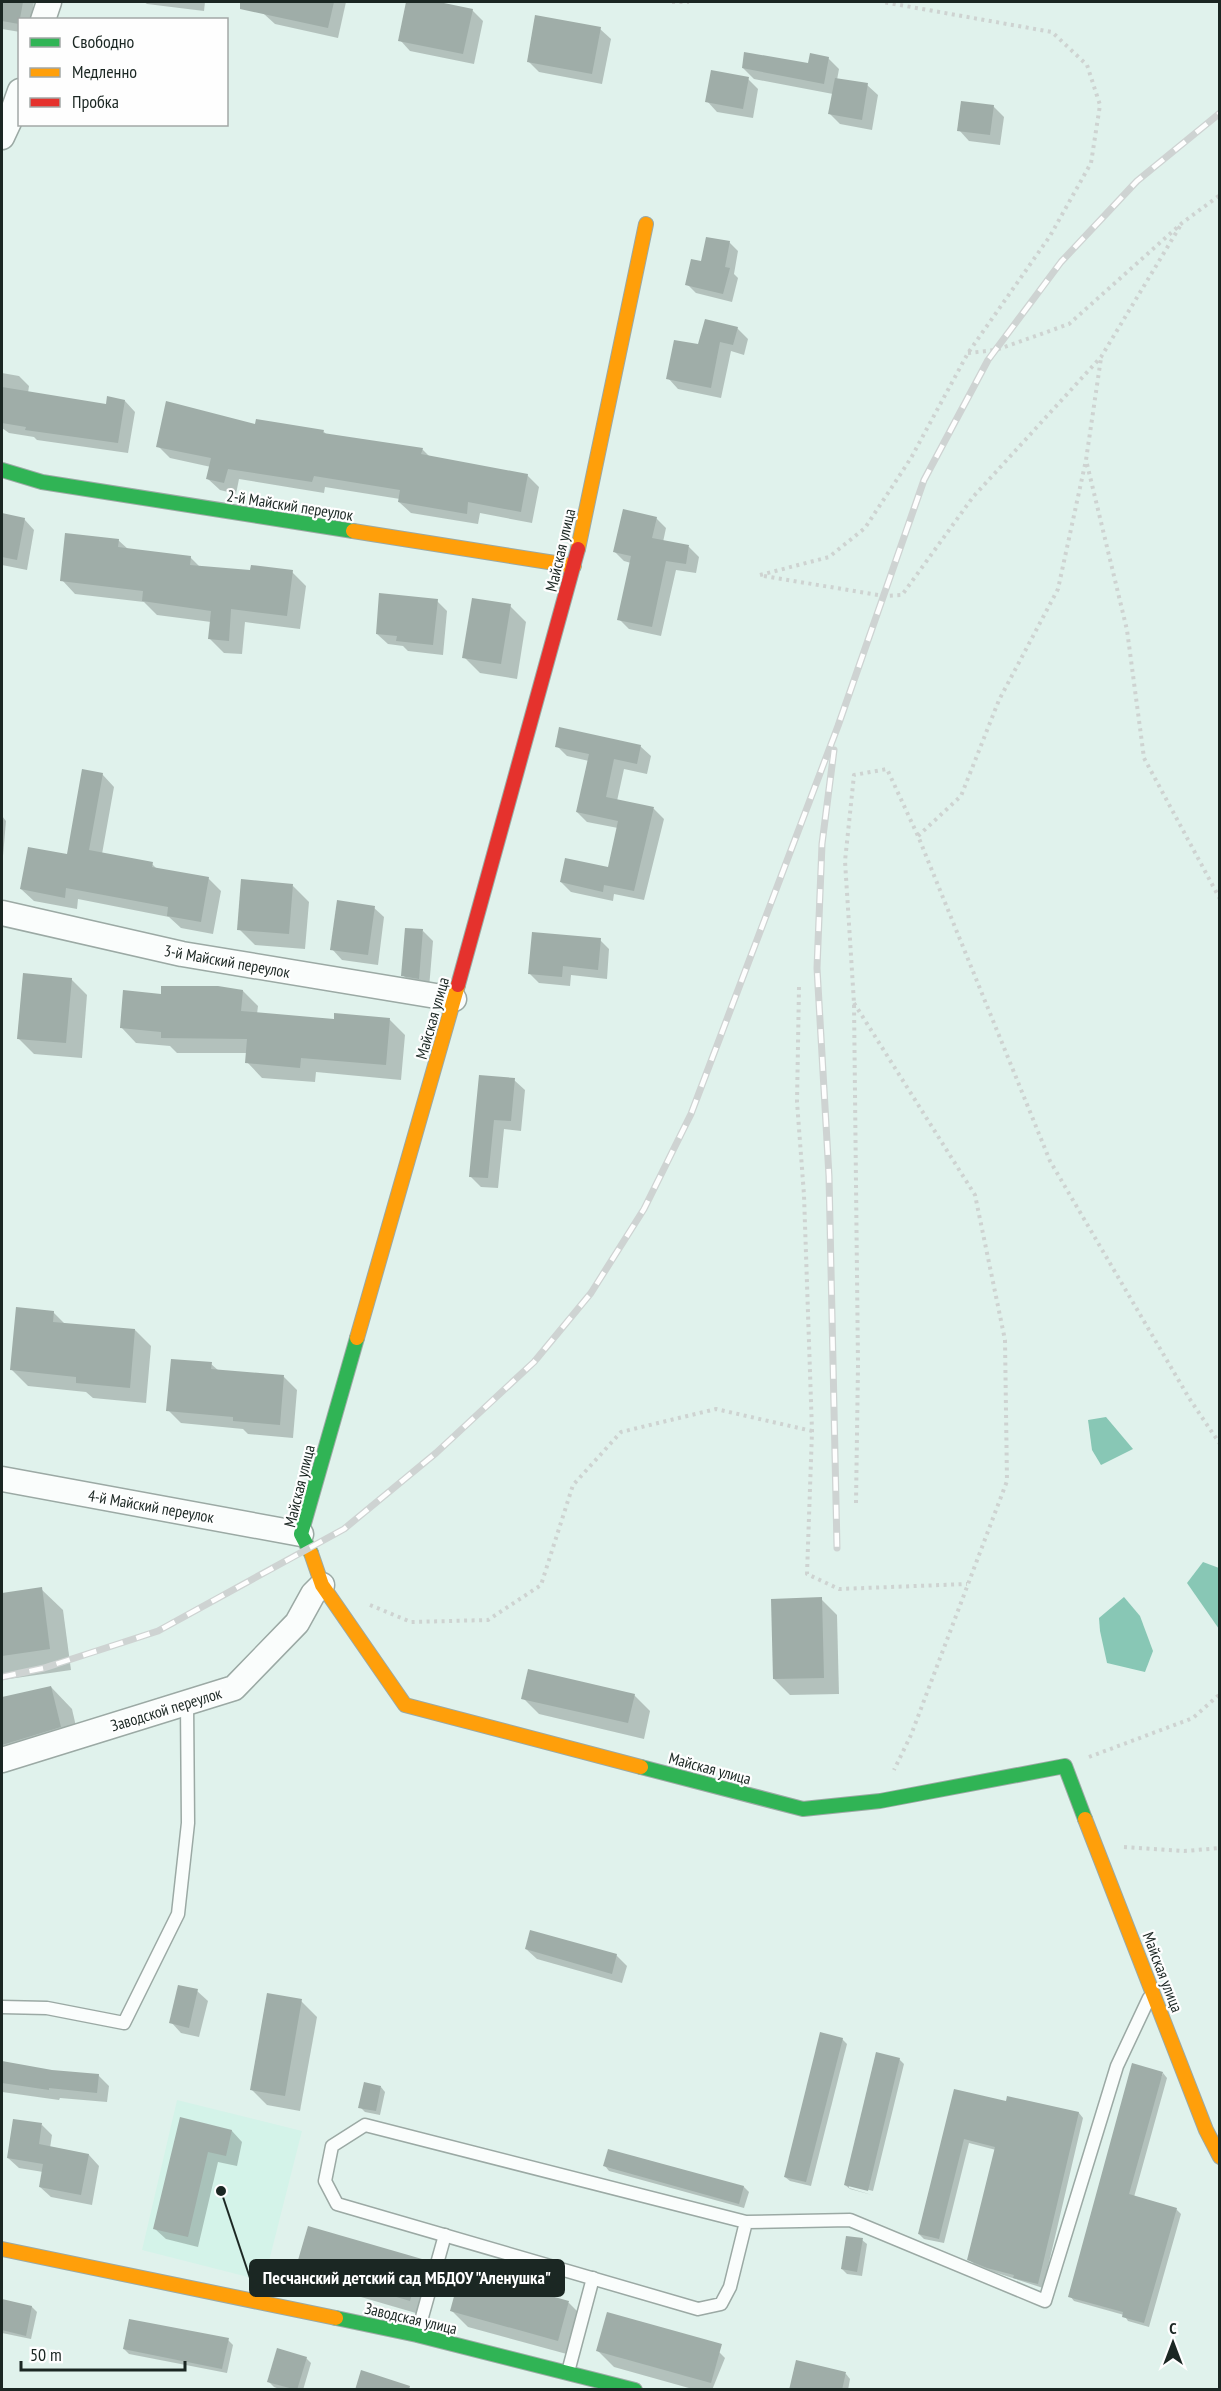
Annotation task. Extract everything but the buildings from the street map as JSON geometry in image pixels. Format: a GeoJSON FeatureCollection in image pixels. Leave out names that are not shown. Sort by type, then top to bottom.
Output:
{"type":"FeatureCollection","features":[{"type":"Feature","properties":{"kind":"street"},"geometry":{"type":"LineString","coordinates":[[44,18],[49,2]]}},
{"type":"Feature","properties":{"kind":"street"},"geometry":{"type":"LineString","coordinates":[[2,137],[18,97]]}},
{"type":"Feature","properties":{"kind":"street","name":"Майская улица"},"geometry":{"type":"LineString","coordinates":[[646,224],[574,567],[454,999],[301,1534],[309,1548],[322,1585],[405,1705],[803,1809],[880,1801],[1065,1766],[1206,2130],[1220,2157]]}},
{"type":"Feature","properties":{"kind":"street","name":"2-й Майский переулок"},"geometry":{"type":"LineString","coordinates":[[2,470],[42,482],[574,567]]}},
{"type":"Feature","properties":{"kind":"street","name":"3-й Майский переулок"},"geometry":{"type":"LineString","coordinates":[[2,913],[182,954],[454,999]]}},
{"type":"Feature","properties":{"kind":"street","name":"4-й Майский переулок"},"geometry":{"type":"LineString","coordinates":[[2,1479],[301,1534]]}},
{"type":"Feature","properties":{"kind":"street","name":"Заводской переулок"},"geometry":{"type":"LineString","coordinates":[[2,1760],[234,1688],[297,1623],[313,1594],[322,1585]]}},
{"type":"Feature","properties":{"kind":"street","name":"Заводская улица"},"geometry":{"type":"LineString","coordinates":[[2,2249],[417,2335],[635,2390]]}},
{"type":"Feature","properties":{"kind":"lane"},"geometry":{"type":"LineString","coordinates":[[2,2007],[47,2008],[124,2023],[178,1914],[188,1822],[188,1703]]}},
{"type":"Feature","properties":{"kind":"lane"},"geometry":{"type":"LineString","coordinates":[[746,2222],[730,2287],[721,2304],[698,2308],[337,2204],[325,2181],[332,2146],[365,2125],[746,2222],[850,2220],[1045,2301],[1117,2066],[1153,1991]]}},
{"type":"Feature","properties":{"kind":"lane"},"geometry":{"type":"LineString","coordinates":[[417,2335],[445,2235]]}},
{"type":"Feature","properties":{"kind":"lane"},"geometry":{"type":"LineString","coordinates":[[568,2372],[593,2278]]}},
{"type":"Feature","properties":{"kind":"path"},"geometry":{"type":"LineString","coordinates":[[672,2],[689,2]]}},
{"type":"Feature","properties":{"kind":"path"},"geometry":{"type":"LineString","coordinates":[[883,2],[1052,32],[1087,65],[1100,105],[1091,163],[1050,236],[968,353],[911,458],[865,528],[828,557],[760,575],[884,596],[902,595],[973,496],[1101,357],[1182,223]]}},
{"type":"Feature","properties":{"kind":"path"},"geometry":{"type":"LineString","coordinates":[[968,353],[996,350],[1070,324],[1182,223],[1220,195]]}},
{"type":"Feature","properties":{"kind":"path"},"geometry":{"type":"LineString","coordinates":[[918,836],[961,796],[999,700],[1058,590],[1086,460],[1101,357]]}},
{"type":"Feature","properties":{"kind":"path"},"geometry":{"type":"LineString","coordinates":[[1086,460],[1127,630],[1144,758],[1220,899]]}},
{"type":"Feature","properties":{"kind":"path"},"geometry":{"type":"LineString","coordinates":[[856,1503],[858,1365],[854,1003],[844,861],[854,775],[887,769],[918,836],[1050,1161],[1189,1398],[1220,1444]]}},
{"type":"Feature","properties":{"kind":"path"},"geometry":{"type":"LineString","coordinates":[[799,987],[796,1102],[804,1194],[812,1431],[807,1575],[839,1589],[967,1584]]}},
{"type":"Feature","properties":{"kind":"path"},"geometry":{"type":"LineString","coordinates":[[854,1003],[975,1194],[1005,1340],[1007,1481],[911,1735],[880,1801]]}},
{"type":"Feature","properties":{"kind":"path"},"geometry":{"type":"LineString","coordinates":[[361,1601],[411,1622],[488,1620],[541,1585],[573,1485],[621,1432],[716,1409],[812,1431]]}},
{"type":"Feature","properties":{"kind":"path"},"geometry":{"type":"LineString","coordinates":[[1065,1766],[1193,1718],[1220,1694]]}},
{"type":"Feature","properties":{"kind":"path"},"geometry":{"type":"LineString","coordinates":[[1096,1846],[1184,1851],[1220,1848]]}},
{"type":"Feature","properties":{"kind":"shaded area"},"geometry":{"type":"Polygon","coordinates":[[[1106,1417],[1133,1449],[1101,1465],[1092,1450],[1088,1420],[1106,1417]]]}},
{"type":"Feature","properties":{"kind":"shaded area"},"geometry":{"type":"Polygon","coordinates":[[[1203,1562],[1219,1568],[1219,1629],[1187,1583],[1203,1562]]]}},
{"type":"Feature","properties":{"kind":"shaded area"},"geometry":{"type":"Polygon","coordinates":[[[1124,1597],[1140,1616],[1153,1651],[1145,1672],[1107,1663],[1099,1618],[1124,1597]]]}},
{"type":"Feature","properties":{"kind":"shaded area"},"geometry":{"type":"Polygon","coordinates":[[[177,2100],[302,2131],[264,2281],[142,2250],[177,2100]]]}},
{"type":"Feature","properties":{"kind":"railway"},"geometry":{"type":"LineString","coordinates":[[2,1677],[44,1668],[158,1631],[344,1529],[436,1453],[534,1362],[591,1293],[644,1209],[691,1114],[838,726],[924,480],[988,360],[1061,262],[1137,181],[1220,113]]}},
{"type":"Feature","properties":{"kind":"railway"},"geometry":{"type":"LineString","coordinates":[[834,750],[822,844],[817,968],[829,1176],[837,1548]]}},
{"type":"Feature","properties":{"kind":"traffic: fast"},"geometry":{"type":"LineString","coordinates":[[2,470],[42,482],[353,531]]}},
{"type":"Feature","properties":{"kind":"traffic: fast"},"geometry":{"type":"LineString","coordinates":[[311,1553],[301,1534],[357,1338]]}},
{"type":"Feature","properties":{"kind":"traffic: fast"},"geometry":{"type":"LineString","coordinates":[[641,1767],[803,1809],[880,1801],[1065,1766],[1085,1819]]}},
{"type":"Feature","properties":{"kind":"traffic: fast"},"geometry":{"type":"LineString","coordinates":[[336,2318],[417,2335],[635,2390]]}},
{"type":"Feature","properties":{"kind":"traffic: slow"},"geometry":{"type":"LineString","coordinates":[[578,549],[646,224]]}},
{"type":"Feature","properties":{"kind":"traffic: slow"},"geometry":{"type":"LineString","coordinates":[[353,531],[574,566]]}},
{"type":"Feature","properties":{"kind":"traffic: slow"},"geometry":{"type":"LineString","coordinates":[[357,1338],[458,985]]}},
{"type":"Feature","properties":{"kind":"traffic: slow"},"geometry":{"type":"LineString","coordinates":[[311,1553],[322,1585],[405,1705],[641,1767]]}},
{"type":"Feature","properties":{"kind":"traffic: slow"},"geometry":{"type":"LineString","coordinates":[[1085,1819],[1206,2130],[1220,2157]]}},
{"type":"Feature","properties":{"kind":"traffic: slow"},"geometry":{"type":"LineString","coordinates":[[2,2249],[336,2318]]}},
{"type":"Feature","properties":{"kind":"traffic: jam"},"geometry":{"type":"LineString","coordinates":[[458,985],[578,549]]}},
{"type":"Feature","properties":{"kind":"place","name":"Песчанский детский сад МБДОУ \"Аленушка\""},"geometry":{"type":"Point","coordinates":[221,2191]}}]}
